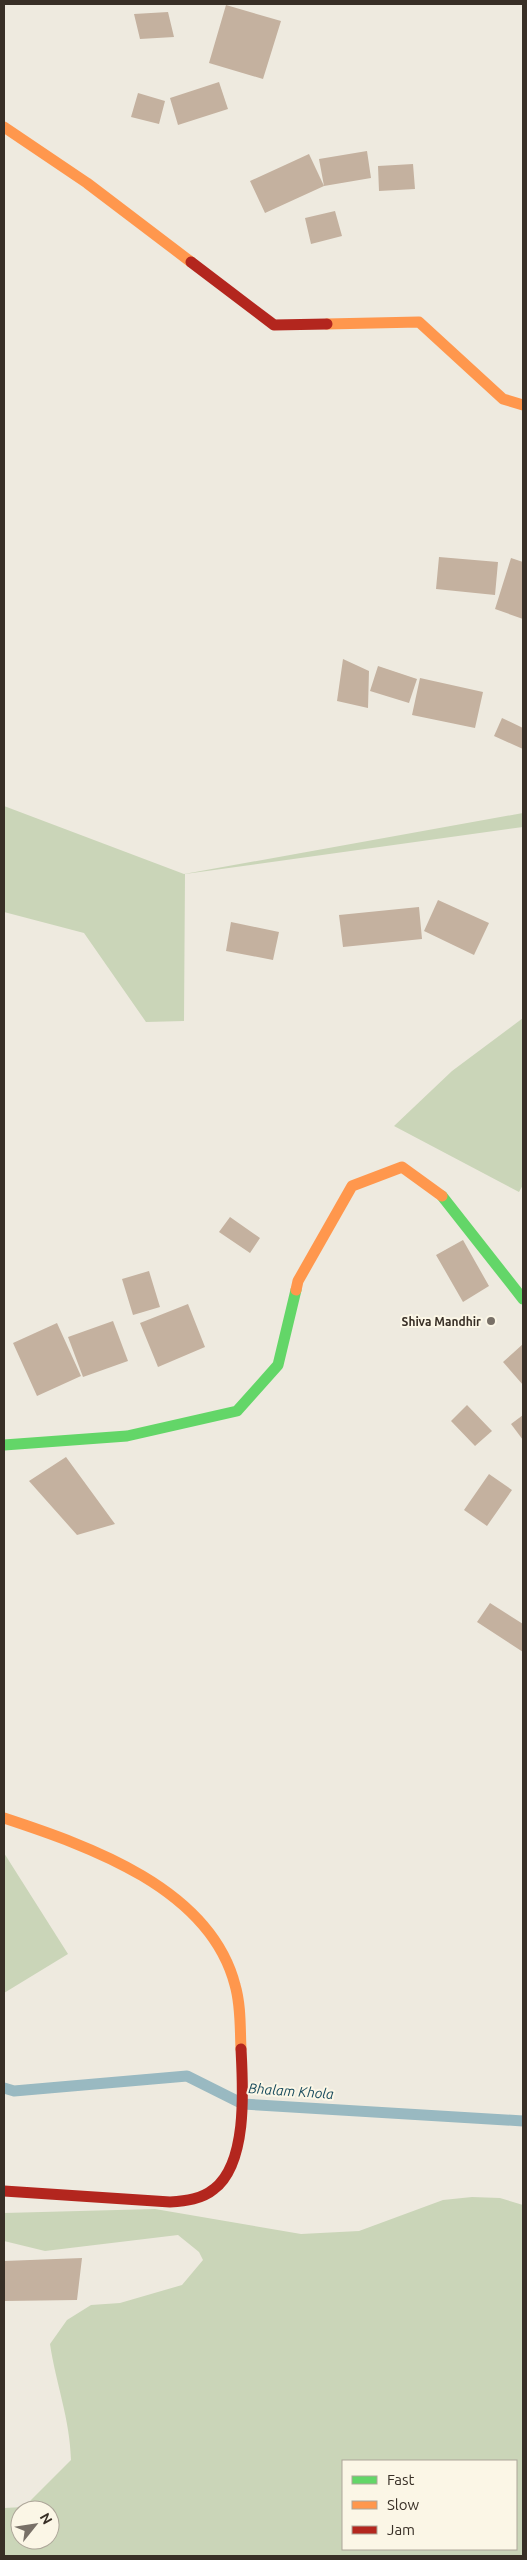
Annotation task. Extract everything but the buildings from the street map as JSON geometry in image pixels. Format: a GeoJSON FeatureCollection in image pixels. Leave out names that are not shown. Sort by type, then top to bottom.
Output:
{"type":"FeatureCollection","features":[{"type":"Feature","properties":{"kind":"street"},"geometry":{"type":"LineString","coordinates":[[4,127],[87,184],[274,325],[419,322],[503,399],[523,405]]}},
{"type":"Feature","properties":{"kind":"street"},"geometry":{"type":"LineString","coordinates":[[4,1445],[127,1436],[237,1411],[278,1365],[298,1282],[352,1186],[402,1167],[447,1200],[523,1299]]}},
{"type":"Feature","properties":{"kind":"street"},"geometry":{"type":"LineString","coordinates":[[4,1818],[38,1829],[130,1868],[175,1899],[204,1926],[222,1952],[235,1982],[239,2006],[244,2104],[233,2163],[228,2176],[204,2196],[188,2201],[160,2201],[4,2191]]}},
{"type":"Feature","properties":{"kind":"green space"},"geometry":{"type":"Polygon","coordinates":[[[4,806],[184,874],[523,813],[523,827],[185,874],[184,1021],[146,1022],[84,933],[4,912],[4,806]]]}},
{"type":"Feature","properties":{"kind":"green space"},"geometry":{"type":"Polygon","coordinates":[[[523,1018],[523,1185],[519,1192],[394,1126],[452,1071],[523,1018]]]}},
{"type":"Feature","properties":{"kind":"green space"},"geometry":{"type":"Polygon","coordinates":[[[4,1853],[68,1954],[4,1993],[4,1853]]]}},
{"type":"Feature","properties":{"kind":"green space"},"geometry":{"type":"Polygon","coordinates":[[[472,2197],[500,2198],[523,2205],[523,2556],[4,2556],[4,2508],[10,2508],[10,2550],[60,2550],[60,2500],[31,2500],[71,2460],[68,2430],[50,2344],[67,2320],[91,2305],[120,2303],[182,2285],[203,2260],[199,2252],[178,2235],[45,2251],[4,2241],[4,2213],[155,2209],[301,2234],[359,2231],[443,2200],[472,2197]]]}},
{"type":"Feature","properties":{"kind":"waterway","name":"Bhalam Khola"},"geometry":{"type":"LineString","coordinates":[[4,2088],[14,2091],[187,2076],[243,2104],[523,2121]]}},
{"type":"Feature","properties":{"kind":"traffic: fast"},"geometry":{"type":"LineString","coordinates":[[442,1196],[523,1299]]}},
{"type":"Feature","properties":{"kind":"traffic: fast"},"geometry":{"type":"LineString","coordinates":[[4,1445],[127,1436],[237,1411],[278,1365],[296,1290]]}},
{"type":"Feature","properties":{"kind":"traffic: slow"},"geometry":{"type":"LineString","coordinates":[[4,127],[87,183],[191,262]]}},
{"type":"Feature","properties":{"kind":"traffic: slow"},"geometry":{"type":"LineString","coordinates":[[327,324],[419,322],[503,399],[523,405]]}},
{"type":"Feature","properties":{"kind":"traffic: slow"},"geometry":{"type":"LineString","coordinates":[[296,1290],[298,1281],[352,1186],[402,1167],[442,1196]]}},
{"type":"Feature","properties":{"kind":"traffic: slow"},"geometry":{"type":"LineString","coordinates":[[4,1818],[72,1842],[142,1876],[173,1897],[200,1922],[221,1951],[235,1985],[239,2009],[241,2049]]}},
{"type":"Feature","properties":{"kind":"traffic: jam"},"geometry":{"type":"LineString","coordinates":[[191,262],[274,325],[327,324]]}},
{"type":"Feature","properties":{"kind":"traffic: jam"},"geometry":{"type":"LineString","coordinates":[[4,2191],[170,2202],[194,2199],[204,2195],[214,2189],[225,2177],[233,2162],[238,2144],[242,2104],[241,2049]]}},
{"type":"Feature","properties":{"kind":"place","name":"Shiva Mandhir"},"geometry":{"type":"Point","coordinates":[491,1321]}}]}
